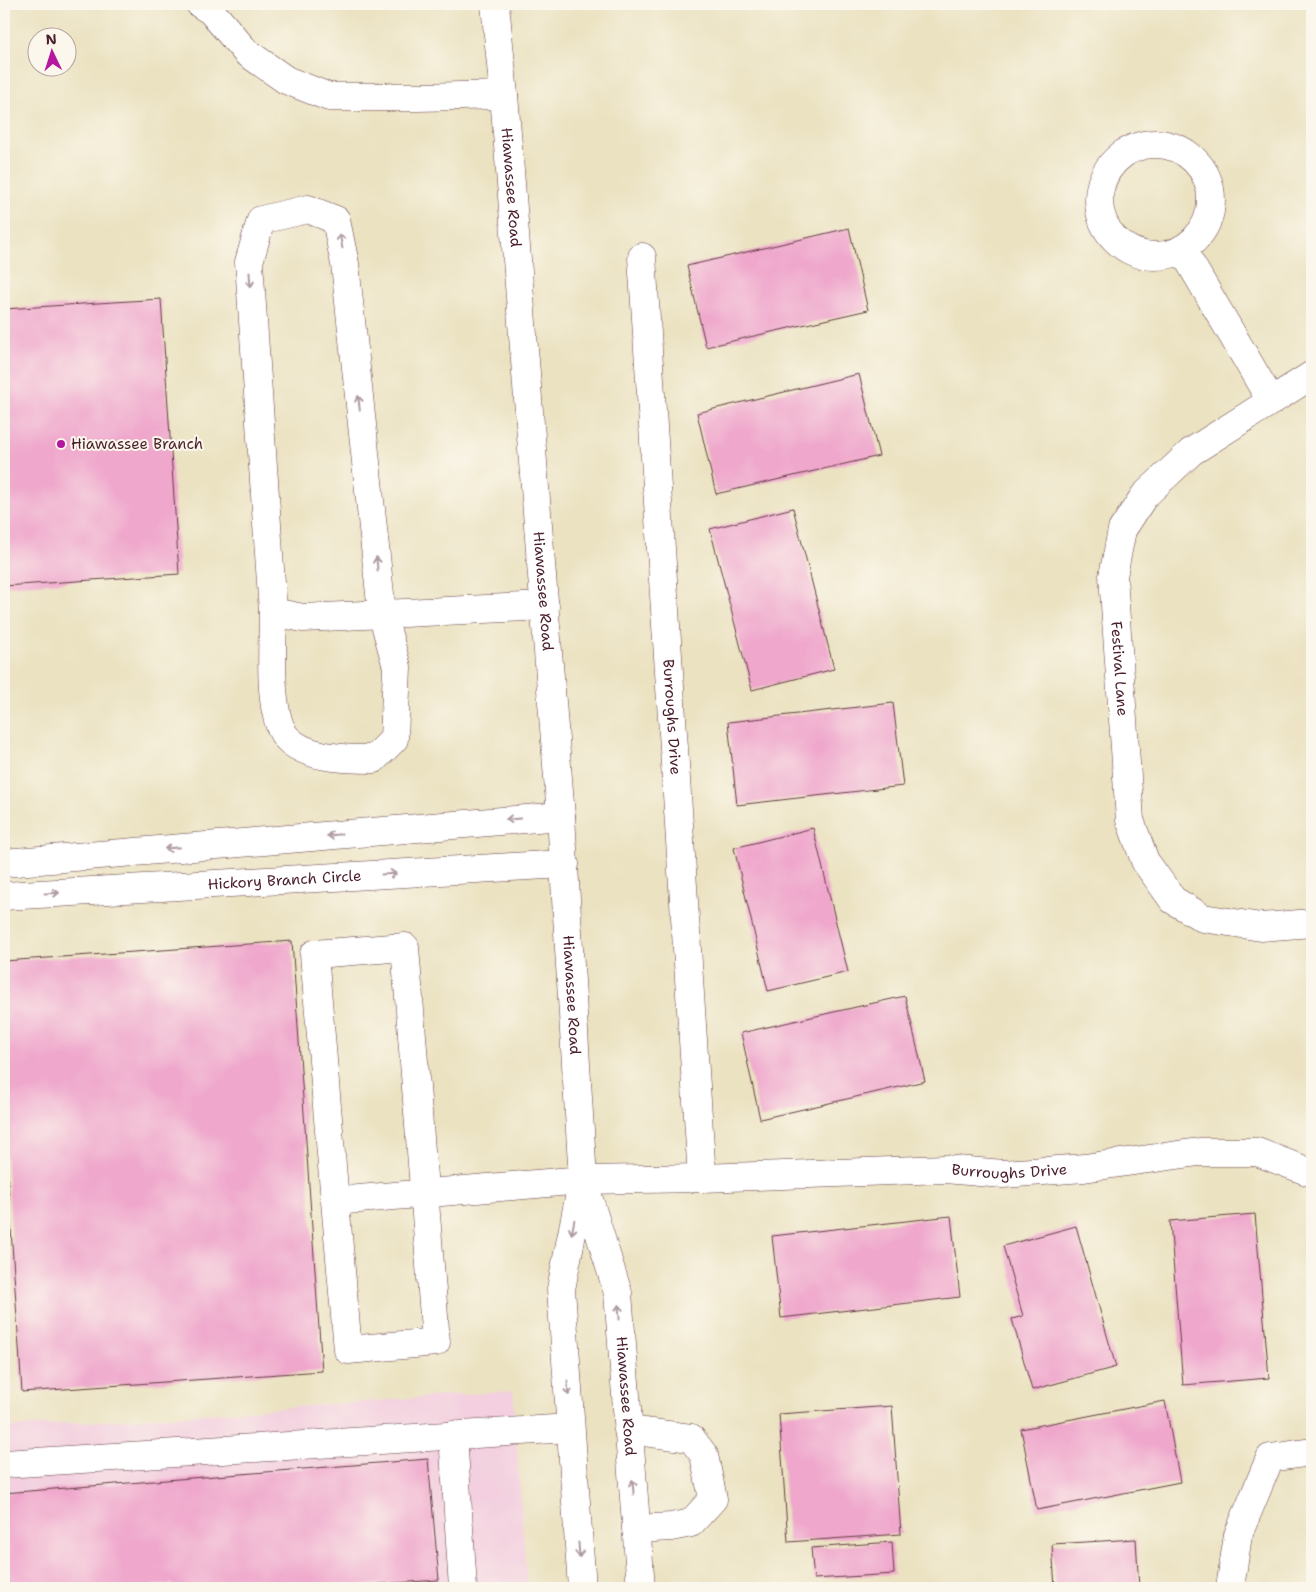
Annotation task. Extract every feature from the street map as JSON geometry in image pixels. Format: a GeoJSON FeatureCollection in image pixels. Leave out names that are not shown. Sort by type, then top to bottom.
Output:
{"type":"FeatureCollection","features":[{"type":"Feature","properties":{"kind":"street"},"geometry":{"type":"LineString","coordinates":[[200,4],[210,11],[246,52],[286,80],[329,97],[418,98],[504,95]]}},
{"type":"Feature","properties":{"kind":"street","name":"Hiawassee Road"},"geometry":{"type":"LineString","coordinates":[[495,4],[562,816],[583,1180],[618,1293],[641,1588]]}},
{"type":"Feature","properties":{"kind":"street"},"geometry":{"type":"LineString","coordinates":[[1149,144],[1171,146],[1191,156],[1205,173],[1211,194],[1209,216],[1199,235],[1182,249],[1160,256],[1138,254],[1119,243],[1105,226],[1099,205],[1100,184],[1111,164],[1128,150],[1149,144]]}},
{"type":"Feature","properties":{"kind":"street"},"geometry":{"type":"LineString","coordinates":[[308,209],[336,220],[345,264],[382,613],[397,667],[394,739],[374,759],[340,759],[307,751],[286,737],[274,706],[273,612],[249,262],[261,220],[308,209]]}},
{"type":"Feature","properties":{"kind":"street"},"geometry":{"type":"LineString","coordinates":[[1182,249],[1271,400]]}},
{"type":"Feature","properties":{"kind":"street","name":"Burroughs Drive"},"geometry":{"type":"LineString","coordinates":[[642,257],[702,1178]]}},
{"type":"Feature","properties":{"kind":"street","name":"Festival Lane"},"geometry":{"type":"LineString","coordinates":[[1312,374],[1191,452],[1144,496],[1122,530],[1113,576],[1130,820],[1146,861],[1173,900],[1203,918],[1262,926],[1312,923]]}},
{"type":"Feature","properties":{"kind":"street"},"geometry":{"type":"LineString","coordinates":[[273,612],[303,618],[545,606]]}},
{"type":"Feature","properties":{"kind":"street"},"geometry":{"type":"LineString","coordinates":[[4,862],[562,816]]}},
{"type":"Feature","properties":{"kind":"street","name":"Hickory Branch Circle"},"geometry":{"type":"LineString","coordinates":[[4,896],[565,864]]}},
{"type":"Feature","properties":{"kind":"street"},"geometry":{"type":"LineString","coordinates":[[405,947],[426,1193],[436,1342],[348,1350],[335,1201],[314,954],[405,947]]}},
{"type":"Feature","properties":{"kind":"street","name":"Burroughs Drive"},"geometry":{"type":"LineString","coordinates":[[335,1201],[583,1180],[945,1170],[1003,1174],[1084,1168],[1199,1152],[1257,1152],[1312,1173]]}},
{"type":"Feature","properties":{"kind":"street","name":"Hiawassee Road"},"geometry":{"type":"LineString","coordinates":[[582,1588],[561,1289],[583,1180]]}},
{"type":"Feature","properties":{"kind":"street"},"geometry":{"type":"LineString","coordinates":[[4,1464],[570,1428]]}},
{"type":"Feature","properties":{"kind":"street"},"geometry":{"type":"LineString","coordinates":[[628,1430],[691,1438],[704,1455],[713,1500],[691,1523],[671,1527],[636,1529]]}},
{"type":"Feature","properties":{"kind":"street"},"geometry":{"type":"LineString","coordinates":[[453,1435],[463,1588]]}},
{"type":"Feature","properties":{"kind":"street"},"geometry":{"type":"LineString","coordinates":[[1230,1588],[1238,1534],[1270,1458],[1312,1452]]}},
{"type":"Feature","properties":{"kind":"shaded area"},"geometry":{"type":"Polygon","coordinates":[[[513,1391],[527,1588],[4,1588],[4,1428],[513,1391]]]}},
{"type":"Feature","properties":{"kind":"building"},"geometry":{"type":"Polygon","coordinates":[[[849,228],[868,310],[706,347],[687,266],[849,228]]]}},
{"type":"Feature","properties":{"kind":"building"},"geometry":{"type":"Polygon","coordinates":[[[161,299],[179,574],[4,586],[4,309],[161,299]]]}},
{"type":"Feature","properties":{"kind":"building"},"geometry":{"type":"Polygon","coordinates":[[[859,374],[879,456],[716,494],[697,413],[859,374]]]}},
{"type":"Feature","properties":{"kind":"building"},"geometry":{"type":"Polygon","coordinates":[[[793,508],[834,669],[752,690],[710,529],[793,508]]]}},
{"type":"Feature","properties":{"kind":"building"},"geometry":{"type":"Polygon","coordinates":[[[893,703],[903,786],[737,805],[728,722],[893,703]]]}},
{"type":"Feature","properties":{"kind":"building"},"geometry":{"type":"Polygon","coordinates":[[[813,828],[848,972],[768,991],[734,848],[813,828]]]}},
{"type":"Feature","properties":{"kind":"building"},"geometry":{"type":"Polygon","coordinates":[[[292,941],[322,1371],[22,1392],[4,1125],[4,961],[292,941]]]}},
{"type":"Feature","properties":{"kind":"building"},"geometry":{"type":"Polygon","coordinates":[[[905,996],[925,1081],[760,1119],[741,1033],[905,996]]]}},
{"type":"Feature","properties":{"kind":"building"},"geometry":{"type":"Polygon","coordinates":[[[1255,1214],[1269,1378],[1183,1385],[1170,1221],[1255,1214]]]}},
{"type":"Feature","properties":{"kind":"building"},"geometry":{"type":"Polygon","coordinates":[[[951,1216],[960,1297],[781,1318],[772,1236],[951,1216]]]}},
{"type":"Feature","properties":{"kind":"building"},"geometry":{"type":"Polygon","coordinates":[[[1076,1226],[1116,1367],[1032,1390],[1012,1319],[1023,1316],[1003,1246],[1076,1226]]]}},
{"type":"Feature","properties":{"kind":"building"},"geometry":{"type":"Polygon","coordinates":[[[1165,1401],[1180,1482],[1037,1510],[1021,1429],[1165,1401]]]}},
{"type":"Feature","properties":{"kind":"building"},"geometry":{"type":"Polygon","coordinates":[[[892,1406],[901,1534],[788,1542],[779,1414],[892,1406]]]}},
{"type":"Feature","properties":{"kind":"building"},"geometry":{"type":"Polygon","coordinates":[[[428,1459],[439,1580],[324,1588],[176,1588],[171,1584],[122,1588],[4,1588],[4,1493],[428,1459]]]}},
{"type":"Feature","properties":{"kind":"building"},"geometry":{"type":"Polygon","coordinates":[[[1136,1539],[1139,1588],[1055,1588],[1052,1544],[1136,1539]]]}},
{"type":"Feature","properties":{"kind":"building"},"geometry":{"type":"Polygon","coordinates":[[[892,1542],[894,1574],[814,1579],[811,1548],[892,1542]]]}},
{"type":"Feature","properties":{"kind":"place","name":"Hiawassee Branch"},"geometry":{"type":"Point","coordinates":[61,444]}}]}
